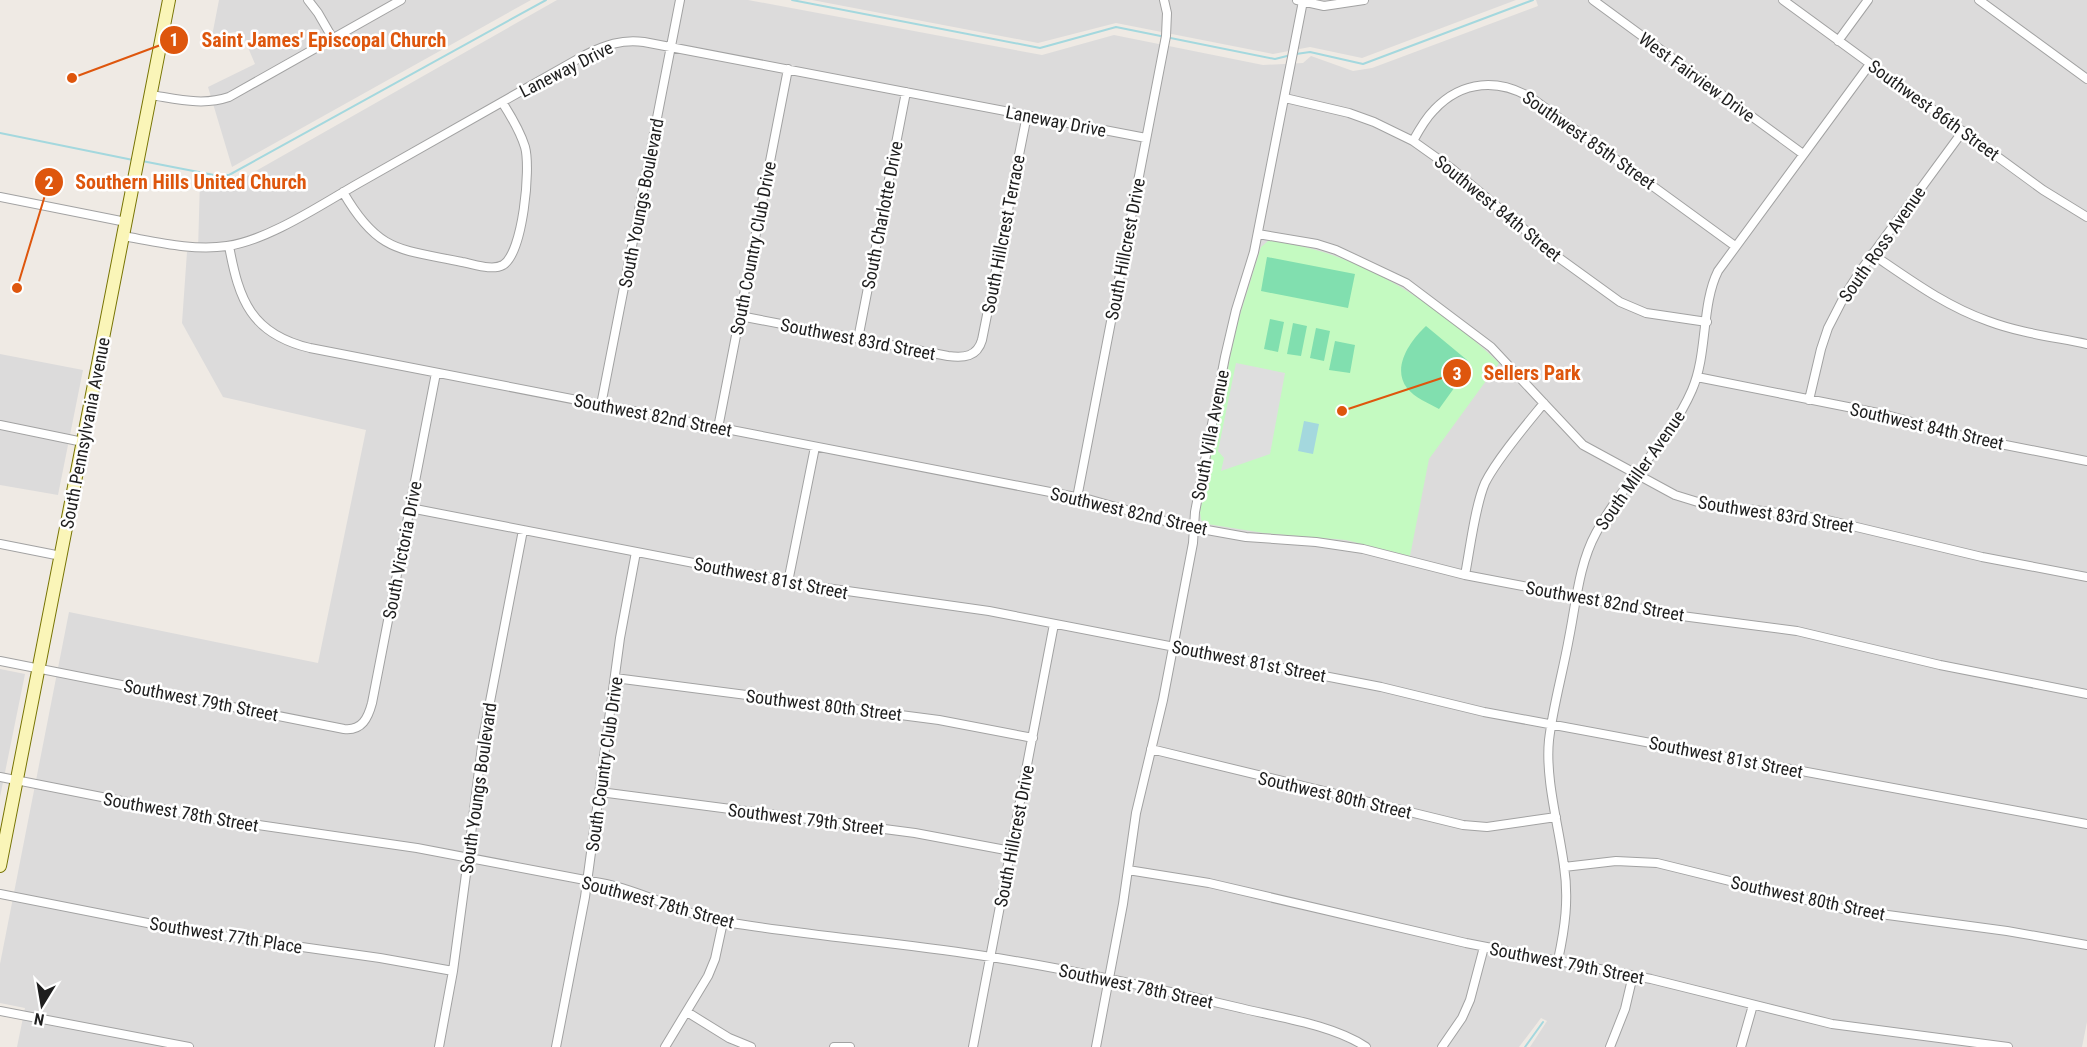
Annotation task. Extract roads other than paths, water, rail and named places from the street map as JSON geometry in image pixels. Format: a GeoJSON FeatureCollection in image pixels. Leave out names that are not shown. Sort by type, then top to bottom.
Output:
{"type":"FeatureCollection","features":[{"type":"Feature","properties":{"kind":"main road","name":"South Pennsylvania Avenue"},"geometry":{"type":"LineString","coordinates":[[0,866],[169,0]]}},
{"type":"Feature","properties":{"kind":"street"},"geometry":{"type":"LineString","coordinates":[[308,0],[333,39]]}},
{"type":"Feature","properties":{"kind":"street"},"geometry":{"type":"LineString","coordinates":[[151,94],[197,102],[223,99],[246,89],[401,0]]}},
{"type":"Feature","properties":{"kind":"street","name":"South Youngs Boulevard"},"geometry":{"type":"LineString","coordinates":[[601,405],[680,0]]}},
{"type":"Feature","properties":{"kind":"street","name":"South Hillcrest Drive"},"geometry":{"type":"LineString","coordinates":[[1077,498],[1165,45],[1167,22],[1164,0]]}},
{"type":"Feature","properties":{"kind":"street"},"geometry":{"type":"LineString","coordinates":[[1300,1],[1324,6],[1364,0]]}},
{"type":"Feature","properties":{"kind":"street","name":"West Fairview Drive"},"geometry":{"type":"LineString","coordinates":[[1593,0],[1803,154]]}},
{"type":"Feature","properties":{"kind":"street","name":"Southwest 86th Street"},"geometry":{"type":"LineString","coordinates":[[1784,0],[2051,195],[2087,217]]}},
{"type":"Feature","properties":{"kind":"street"},"geometry":{"type":"LineString","coordinates":[[1838,41],[1868,0]]}},
{"type":"Feature","properties":{"kind":"street"},"geometry":{"type":"LineString","coordinates":[[1979,0],[2087,79]]}},
{"type":"Feature","properties":{"kind":"street","name":"South Villa Avenue"},"geometry":{"type":"LineString","coordinates":[[1096,1047],[1136,813],[1173,647],[1228,341],[1258,234],[1292,63],[1300,1]]}},
{"type":"Feature","properties":{"kind":"street","name":"Laneway Drive"},"geometry":{"type":"LineString","coordinates":[[123,236],[176,245],[214,247],[229,246],[263,235],[604,46],[621,42],[636,41],[671,47],[1146,138]]}},
{"type":"Feature","properties":{"kind":"street","name":"South Miller Avenue"},"geometry":{"type":"LineString","coordinates":[[1558,960],[1567,912],[1564,867],[1549,761],[1552,724],[1586,558],[1595,534],[1605,518],[1682,412],[1697,377],[1715,277],[1870,64]]}},
{"type":"Feature","properties":{"kind":"street","name":"South Country Club Drive"},"geometry":{"type":"LineString","coordinates":[[718,428],[788,69]]}},
{"type":"Feature","properties":{"kind":"street","name":"Southwest 85th Street"},"geometry":{"type":"LineString","coordinates":[[1413,141],[1433,110],[1458,91],[1474,86],[1490,85],[1513,88],[1533,99],[1736,246]]}},
{"type":"Feature","properties":{"kind":"street","name":"South Charlotte Drive"},"geometry":{"type":"LineString","coordinates":[[858,339],[906,92]]}},
{"type":"Feature","properties":{"kind":"street","name":"Southwest 84th Street"},"geometry":{"type":"LineString","coordinates":[[1285,98],[1349,113],[1413,141],[1451,168],[1555,255],[1612,297],[1646,312],[1707,322]]}},
{"type":"Feature","properties":{"kind":"street"},"geometry":{"type":"LineString","coordinates":[[343,192],[366,227],[394,247],[482,266],[501,266],[509,259],[515,245],[528,166],[522,139],[502,102]]}},
{"type":"Feature","properties":{"kind":"street","name":"South Hillcrest Terrace"},"geometry":{"type":"LineString","coordinates":[[976,351],[982,340],[1027,115]]}},
{"type":"Feature","properties":{"kind":"street","name":"South Ross Avenue"},"geometry":{"type":"LineString","coordinates":[[1809,400],[1828,328],[1845,295],[1872,254],[1963,131]]}},
{"type":"Feature","properties":{"kind":"street"},"geometry":{"type":"LineString","coordinates":[[0,197],[126,222]]}},
{"type":"Feature","properties":{"kind":"street","name":"Southwest 83rd Street"},"geometry":{"type":"LineString","coordinates":[[1258,234],[1317,244],[1336,250],[1406,283],[1491,347],[1583,445],[1675,495],[1701,503],[1830,521],[1982,557],[2087,578]]}},
{"type":"Feature","properties":{"kind":"street","name":"Southwest 82nd Street"},"geometry":{"type":"LineString","coordinates":[[229,246],[243,300],[262,325],[296,345],[1098,502],[1164,522],[1194,528],[1246,537],[1316,542],[1363,549],[1465,575],[1674,615],[1797,631],[1959,669],[2087,694]]}},
{"type":"Feature","properties":{"kind":"street"},"geometry":{"type":"LineString","coordinates":[[1872,254],[1930,293],[1979,318],[2006,327],[2087,344]]}},
{"type":"Feature","properties":{"kind":"street","name":"Southwest 83rd Street"},"geometry":{"type":"LineString","coordinates":[[740,316],[956,357],[968,357],[976,351]]}},
{"type":"Feature","properties":{"kind":"street","name":"South Victoria Drive"},"geometry":{"type":"LineString","coordinates":[[362,724],[370,710],[436,373]]}},
{"type":"Feature","properties":{"kind":"street","name":"Southwest 84th Street"},"geometry":{"type":"LineString","coordinates":[[1697,377],[1883,414],[1970,438],[2087,461]]}},
{"type":"Feature","properties":{"kind":"street"},"geometry":{"type":"LineString","coordinates":[[1465,575],[1485,484],[1495,467],[1544,403]]}},
{"type":"Feature","properties":{"kind":"street"},"geometry":{"type":"LineString","coordinates":[[0,425],[83,442]]}},
{"type":"Feature","properties":{"kind":"street"},"geometry":{"type":"LineString","coordinates":[[788,582],[815,447]]}},
{"type":"Feature","properties":{"kind":"street","name":"Southwest 81st Street"},"geometry":{"type":"LineString","coordinates":[[410,508],[788,582],[951,605],[1054,624],[1370,684],[1463,708],[2087,824]]}},
{"type":"Feature","properties":{"kind":"street","name":"South Youngs Boulevard"},"geometry":{"type":"LineString","coordinates":[[439,1047],[453,971],[485,728],[523,530]]}},
{"type":"Feature","properties":{"kind":"street"},"geometry":{"type":"LineString","coordinates":[[0,544],[61,556]]}},
{"type":"Feature","properties":{"kind":"street","name":"South Country Club Drive"},"geometry":{"type":"LineString","coordinates":[[556,1047],[588,881],[623,618],[636,552]]}},
{"type":"Feature","properties":{"kind":"street","name":"South Hillcrest Drive"},"geometry":{"type":"LineString","coordinates":[[973,1047],[1054,624]]}},
{"type":"Feature","properties":{"kind":"street","name":"Southwest 79th Street"},"geometry":{"type":"LineString","coordinates":[[0,661],[344,729],[352,729],[362,724]]}},
{"type":"Feature","properties":{"kind":"street","name":"Southwest 80th Street"},"geometry":{"type":"LineString","coordinates":[[615,678],[939,720],[1033,738]]}},
{"type":"Feature","properties":{"kind":"street","name":"Southwest 80th Street"},"geometry":{"type":"LineString","coordinates":[[1151,749],[1463,825],[1487,826],[1556,817]]}},
{"type":"Feature","properties":{"kind":"street","name":"Southwest 78th Street"},"geometry":{"type":"LineString","coordinates":[[0,777],[213,819],[417,848],[628,889],[684,912],[723,922],[990,957],[1109,979],[1335,1031],[1366,1047]]}},
{"type":"Feature","properties":{"kind":"street","name":"Southwest 79th Street"},"geometry":{"type":"LineString","coordinates":[[600,792],[915,833],[1011,851]]}},
{"type":"Feature","properties":{"kind":"street","name":"Southwest 80th Street"},"geometry":{"type":"LineString","coordinates":[[1564,867],[1616,861],[1657,863],[1843,909],[2007,931],[2087,945]]}},
{"type":"Feature","properties":{"kind":"street","name":"Southwest 79th Street"},"geometry":{"type":"LineString","coordinates":[[1128,870],[1209,883],[1484,947],[1633,975],[1832,1024],[2008,1047]]}},
{"type":"Feature","properties":{"kind":"street","name":"Southwest 77th Place"},"geometry":{"type":"LineString","coordinates":[[0,894],[222,936],[380,958],[453,971]]}},
{"type":"Feature","properties":{"kind":"street"},"geometry":{"type":"LineString","coordinates":[[665,1047],[712,967],[723,922]]}},
{"type":"Feature","properties":{"kind":"street"},"geometry":{"type":"LineString","coordinates":[[1442,1047],[1462,1018],[1470,1000],[1484,947]]}},
{"type":"Feature","properties":{"kind":"street"},"geometry":{"type":"LineString","coordinates":[[1610,1047],[1625,1009],[1633,975]]}},
{"type":"Feature","properties":{"kind":"street"},"geometry":{"type":"LineString","coordinates":[[1741,1047],[1753,1005]]}},
{"type":"Feature","properties":{"kind":"street"},"geometry":{"type":"LineString","coordinates":[[0,1011],[189,1047]]}},
{"type":"Feature","properties":{"kind":"street"},"geometry":{"type":"LineString","coordinates":[[687,1012],[729,1038],[751,1047]]}},
{"type":"Feature","properties":{"kind":"street"},"geometry":{"type":"LineString","coordinates":[[834,1047],[850,1047]]}},
{"type":"Feature","properties":{"kind":"water"},"geometry":{"type":"Polygon","coordinates":[[[1304,421],[1319,424],[1313,454],[1298,451],[1304,421]]]}},
{"type":"Feature","properties":{"kind":"waterway"},"geometry":{"type":"LineString","coordinates":[[142,161],[214,175],[229,175],[546,0]]}},
{"type":"Feature","properties":{"kind":"waterway"},"geometry":{"type":"LineString","coordinates":[[792,0],[1040,48],[1116,27],[1275,59],[1291,55]]}},
{"type":"Feature","properties":{"kind":"waterway"},"geometry":{"type":"LineString","coordinates":[[1296,54],[1310,52],[1363,64],[1533,0]]}},
{"type":"Feature","properties":{"kind":"waterway"},"geometry":{"type":"LineString","coordinates":[[0,133],[133,160]]}},
{"type":"Feature","properties":{"kind":"waterway"},"geometry":{"type":"LineString","coordinates":[[1525,1047],[1543,1022]]}},
{"type":"Feature","properties":{"kind":"place","name":"Saint James' Episcopal Church"},"geometry":{"type":"Point","coordinates":[72,78]}},
{"type":"Feature","properties":{"kind":"place","name":"Southern Hills United Church"},"geometry":{"type":"Point","coordinates":[17,288]}},
{"type":"Feature","properties":{"kind":"place","name":"Sellers Park"},"geometry":{"type":"Point","coordinates":[1342,411]}}]}
